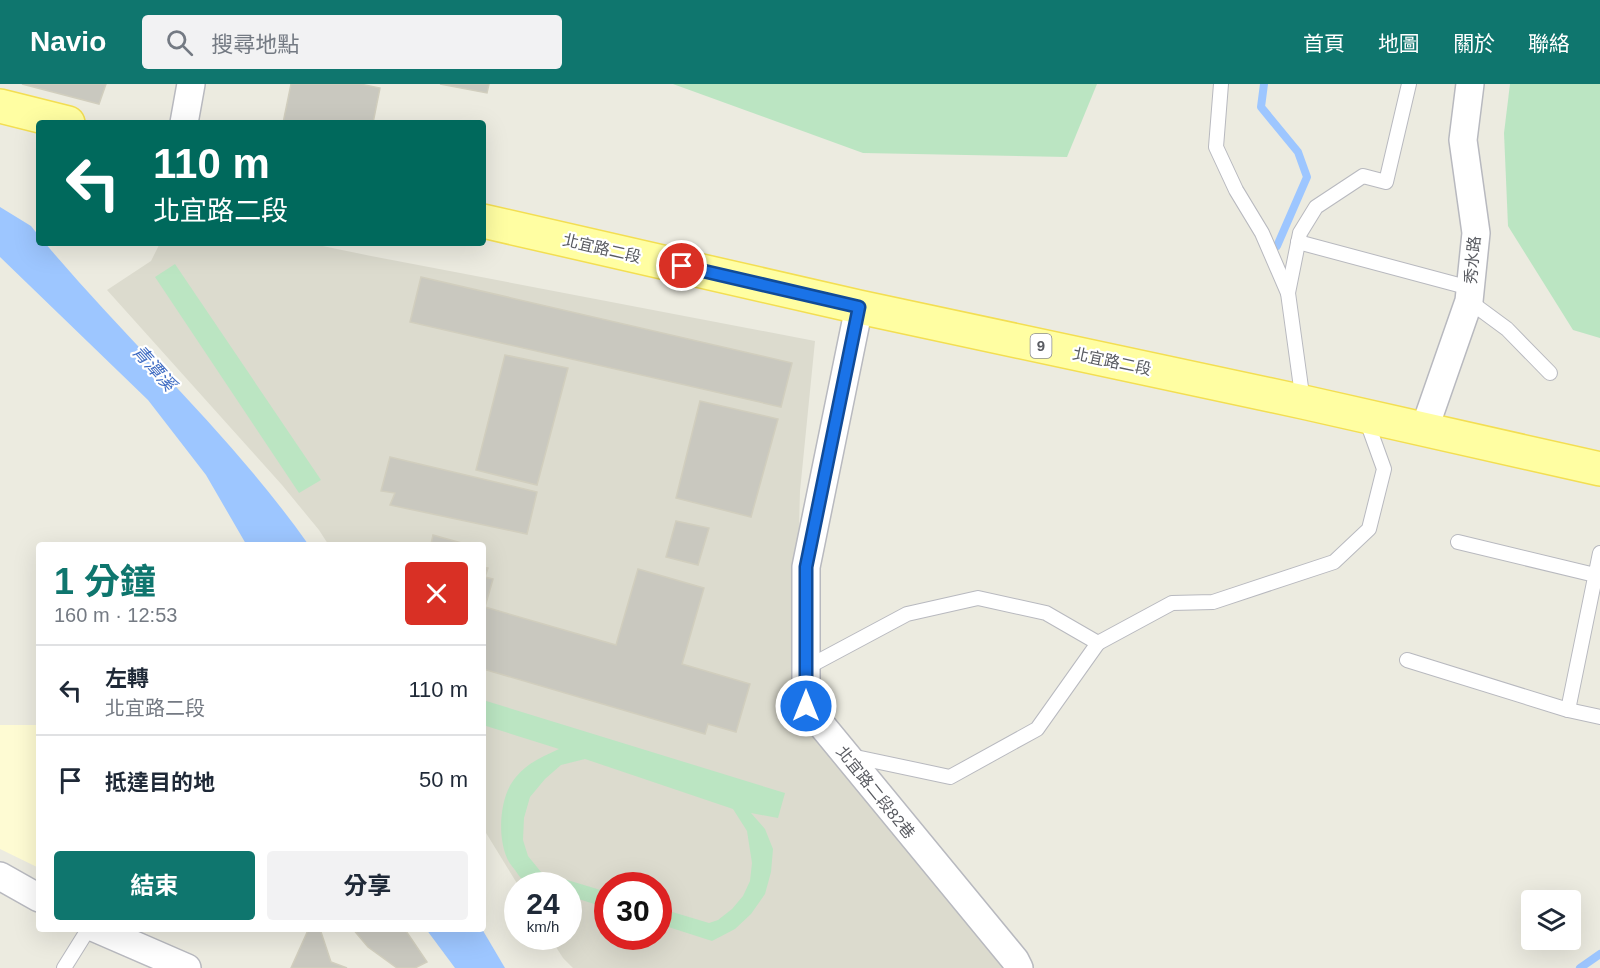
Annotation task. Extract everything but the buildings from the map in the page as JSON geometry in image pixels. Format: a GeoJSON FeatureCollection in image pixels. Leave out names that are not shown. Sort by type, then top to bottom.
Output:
{"type":"FeatureCollection","features":[{"type":"Feature","properties":{"kind":"main road"},"geometry":{"type":"LineString","coordinates":[[0,106],[56,120]]}},
{"type":"Feature","properties":{"kind":"main road","name":"北宜路二段"},"geometry":{"type":"LineString","coordinates":[[486,222],[859,307],[1303,402],[1600,469]]}},
{"type":"Feature","properties":{"kind":"street"},"geometry":{"type":"LineString","coordinates":[[185,120],[191,84]]}},
{"type":"Feature","properties":{"kind":"street","name":"秀水路"},"geometry":{"type":"LineString","coordinates":[[1424,430],[1469,295],[1476,233],[1463,140],[1470,84]]}},
{"type":"Feature","properties":{"kind":"street","name":"北宜路二段82巷"},"geometry":{"type":"LineString","coordinates":[[859,307],[806,567],[806,706],[1019,968]]}},
{"type":"Feature","properties":{"kind":"street"},"geometry":{"type":"LineString","coordinates":[[0,876],[36,896]]}},
{"type":"Feature","properties":{"kind":"street"},"geometry":{"type":"LineString","coordinates":[[104,932],[187,968]]}},
{"type":"Feature","properties":{"kind":"lane"},"geometry":{"type":"LineString","coordinates":[[1221,84],[1216,147],[1236,190],[1262,233],[1288,293],[1303,402]]}},
{"type":"Feature","properties":{"kind":"lane"},"geometry":{"type":"LineString","coordinates":[[1288,293],[1300,233],[1316,207],[1363,176],[1386,182],[1409,84]]}},
{"type":"Feature","properties":{"kind":"lane"},"geometry":{"type":"LineString","coordinates":[[1298,242],[1469,295],[1507,329],[1550,373]]}},
{"type":"Feature","properties":{"kind":"lane"},"geometry":{"type":"LineString","coordinates":[[846,755],[950,777],[1036,729],[1098,643],[1172,603],[1213,602],[1334,562],[1369,529],[1384,469],[1365,417]]}},
{"type":"Feature","properties":{"kind":"lane"},"geometry":{"type":"LineString","coordinates":[[1458,542],[1595,575]]}},
{"type":"Feature","properties":{"kind":"lane"},"geometry":{"type":"LineString","coordinates":[[1568,710],[1595,602],[1595,575],[1600,553]]}},
{"type":"Feature","properties":{"kind":"lane"},"geometry":{"type":"LineString","coordinates":[[806,668],[907,614],[978,598],[1046,613],[1098,643]]}},
{"type":"Feature","properties":{"kind":"lane"},"geometry":{"type":"LineString","coordinates":[[1407,660],[1568,710],[1600,717]]}},
{"type":"Feature","properties":{"kind":"lane"},"geometry":{"type":"LineString","coordinates":[[64,968],[86,932]]}},
{"type":"Feature","properties":{"kind":"shaded area"},"geometry":{"type":"Polygon","coordinates":[[[158,246],[323,246],[815,341],[800,491],[794,718],[837,757],[1006,968],[573,968],[558,950],[582,950],[582,872],[510,872],[486,833],[486,542],[327,542],[282,485],[107,290],[151,261],[158,246]]]}},
{"type":"Feature","properties":{"kind":"shaded area"},"geometry":{"type":"Polygon","coordinates":[[[0,725],[36,725],[36,867],[0,849],[0,725]]]}},
{"type":"Feature","properties":{"kind":"green space"},"geometry":{"type":"Polygon","coordinates":[[[673,84],[1097,84],[1067,157],[863,153],[673,84]]]}},
{"type":"Feature","properties":{"kind":"green space"},"geometry":{"type":"Polygon","coordinates":[[[1510,84],[1600,84],[1600,338],[1573,330],[1508,226],[1504,133],[1510,84]]]}},
{"type":"Feature","properties":{"kind":"green space"},"geometry":{"type":"Polygon","coordinates":[[[175,264],[321,480],[299,493],[155,277],[175,264]]]}},
{"type":"Feature","properties":{"kind":"green space"},"geometry":{"type":"Polygon","coordinates":[[[486,701],[785,793],[778,818],[751,813],[765,829],[773,849],[771,872],[765,894],[751,914],[735,929],[712,941],[672,928],[672,912],[709,923],[718,920],[732,909],[743,896],[750,881],[752,863],[747,831],[733,809],[585,759],[561,765],[530,797],[524,818],[523,840],[528,856],[541,872],[516,872],[505,853],[501,832],[502,809],[513,781],[534,762],[559,749],[486,726],[486,701]]]}},
{"type":"Feature","properties":{"kind":"green space"},"geometry":{"type":"Polygon","coordinates":[[[582,884],[594,888],[594,904],[582,900],[582,884]]]}},
{"type":"Feature","properties":{"kind":"water"},"geometry":{"type":"Polygon","coordinates":[[[0,207],[31,226],[36,232],[36,246],[48,246],[214,428],[247,465],[306,542],[245,542],[206,475],[148,400],[0,257],[0,207]]]}},
{"type":"Feature","properties":{"kind":"water"},"geometry":{"type":"Polygon","coordinates":[[[428,932],[484,932],[505,968],[455,968],[428,932]]]}},
{"type":"Feature","properties":{"kind":"waterway"},"geometry":{"type":"LineString","coordinates":[[1264,84],[1261,107],[1298,152],[1307,177],[1277,246]]}},
{"type":"Feature","properties":{"kind":"waterway","name":"青潭溪"},"geometry":{"type":"LineString","coordinates":[[1580,968],[1600,954]]}},
{"type":"Feature","properties":{"kind":"route"},"geometry":{"type":"LineString","coordinates":[[682,266],[859,307],[806,567],[806,706]]}}]}
